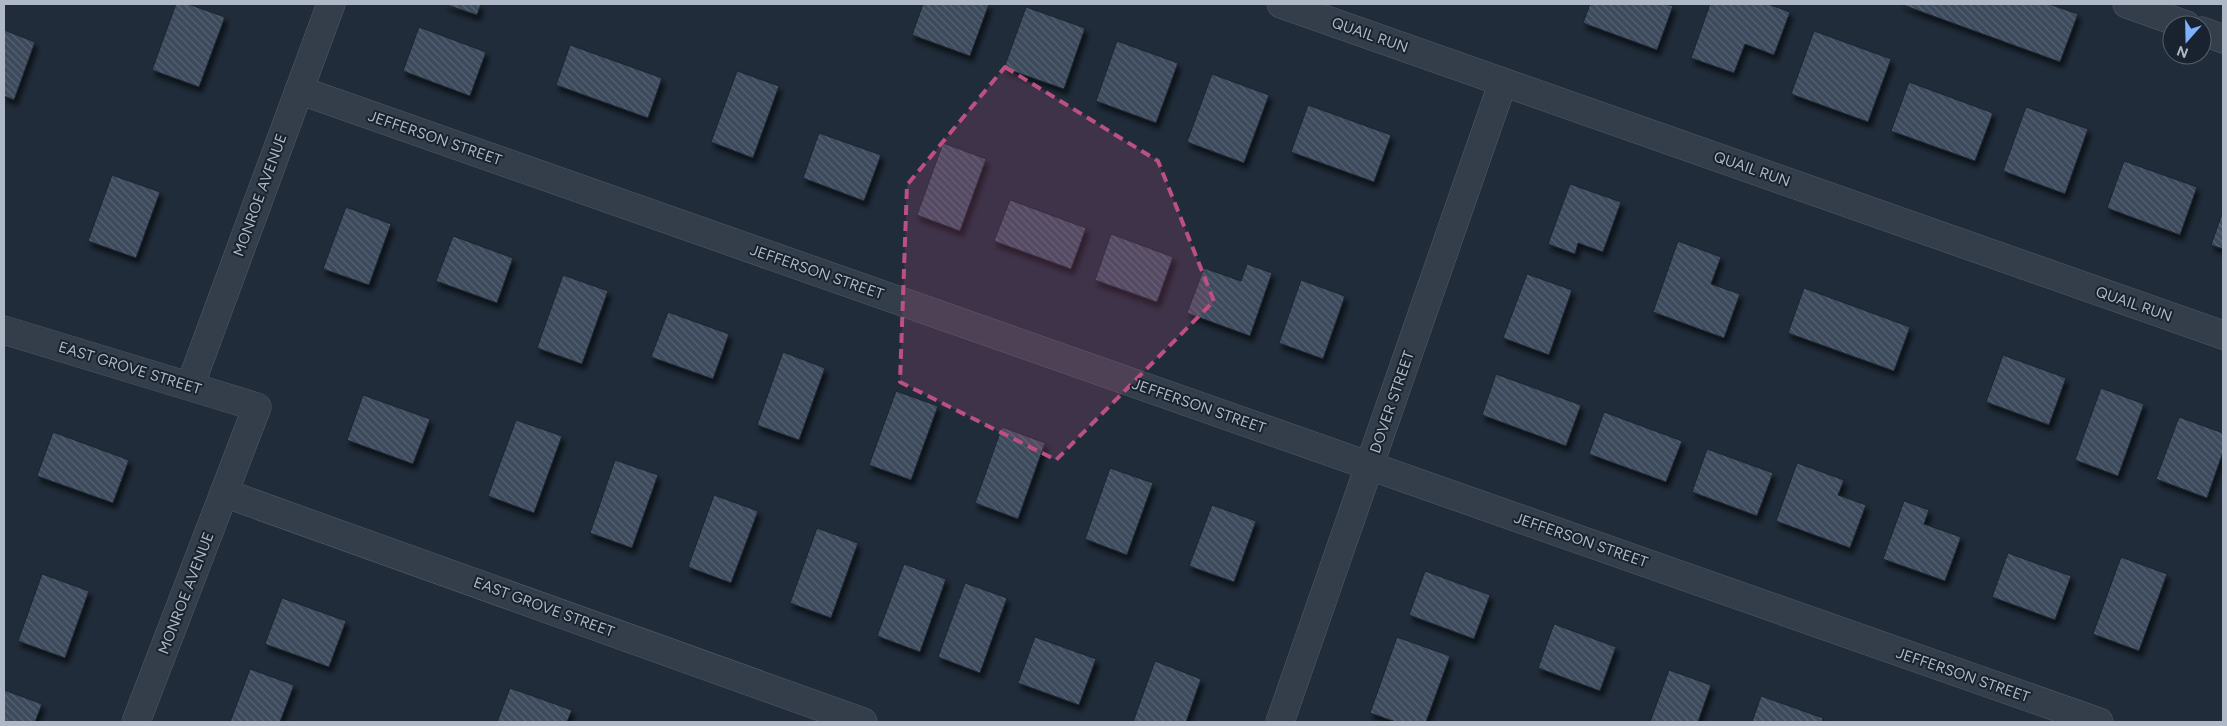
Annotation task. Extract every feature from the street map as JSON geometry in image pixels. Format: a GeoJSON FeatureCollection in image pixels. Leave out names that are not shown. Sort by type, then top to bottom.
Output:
{"type":"FeatureCollection","features":[{"type":"Feature","properties":{"kind":"street","name":"MONROE AVENUE"},"geometry":{"type":"LineString","coordinates":[[190,386],[331,4]]}},
{"type":"Feature","properties":{"kind":"street","name":"QUAIL RUN"},"geometry":{"type":"LineString","coordinates":[[1281,4],[2223,335]]}},
{"type":"Feature","properties":{"kind":"street"},"geometry":{"type":"LineString","coordinates":[[2126,4],[2162,17]]}},
{"type":"Feature","properties":{"kind":"street","name":"DOVER STREET"},"geometry":{"type":"LineString","coordinates":[[1280,722],[1503,82]]}},
{"type":"Feature","properties":{"kind":"street","name":"JEFFERSON STREET"},"geometry":{"type":"LineString","coordinates":[[299,90],[2099,722]]}},
{"type":"Feature","properties":{"kind":"street","name":"EAST GROVE STREET"},"geometry":{"type":"LineString","coordinates":[[4,330],[257,407]]}},
{"type":"Feature","properties":{"kind":"street","name":"MONROE AVENUE"},"geometry":{"type":"LineString","coordinates":[[136,722],[257,407]]}},
{"type":"Feature","properties":{"kind":"street","name":"EAST GROVE STREET"},"geometry":{"type":"LineString","coordinates":[[224,493],[863,722]]}},
{"type":"Feature","properties":{"kind":"highlighted area"},"geometry":{"type":"Polygon","coordinates":[[[1005,67],[1158,161],[1214,301],[1056,460],[900,382],[907,185],[1005,67]]]}},
{"type":"Feature","properties":{"kind":"building"},"geometry":{"type":"Polygon","coordinates":[[[176,4],[188,4],[225,17],[199,87],[152,70],[176,4]]]}},
{"type":"Feature","properties":{"kind":"building"},"geometry":{"type":"Polygon","coordinates":[[[444,4],[481,4],[477,15],[444,4]]]}},
{"type":"Feature","properties":{"kind":"building"},"geometry":{"type":"Polygon","coordinates":[[[923,4],[989,4],[970,56],[912,35],[923,4]]]}},
{"type":"Feature","properties":{"kind":"building"},"geometry":{"type":"Polygon","coordinates":[[[1590,4],[1666,4],[1673,6],[1657,50],[1583,23],[1590,4]]]}},
{"type":"Feature","properties":{"kind":"building"},"geometry":{"type":"Polygon","coordinates":[[[1710,4],[1768,4],[1790,12],[1774,55],[1745,44],[1734,73],[1691,58],[1710,4]]]}},
{"type":"Feature","properties":{"kind":"building"},"geometry":{"type":"Polygon","coordinates":[[[1900,4],[2049,4],[2078,14],[2060,62],[1900,4]]]}},
{"type":"Feature","properties":{"kind":"building"},"geometry":{"type":"Polygon","coordinates":[[[1026,7],[1085,28],[1064,89],[1004,68],[1026,7]]]}},
{"type":"Feature","properties":{"kind":"building"},"geometry":{"type":"Polygon","coordinates":[[[419,27],[486,52],[470,96],[403,71],[419,27]]]}},
{"type":"Feature","properties":{"kind":"building"},"geometry":{"type":"Polygon","coordinates":[[[4,30],[35,42],[14,100],[4,96],[4,30]]]}},
{"type":"Feature","properties":{"kind":"building"},"geometry":{"type":"Polygon","coordinates":[[[1814,31],[1891,59],[1868,122],[1791,94],[1814,31]]]}},
{"type":"Feature","properties":{"kind":"building"},"geometry":{"type":"Polygon","coordinates":[[[1117,41],[1178,63],[1156,123],[1096,101],[1117,41]]]}},
{"type":"Feature","properties":{"kind":"building"},"geometry":{"type":"Polygon","coordinates":[[[570,45],[662,78],[648,118],[556,85],[570,45]]]}},
{"type":"Feature","properties":{"kind":"building"},"geometry":{"type":"Polygon","coordinates":[[[737,71],[779,86],[753,158],[711,142],[737,71]]]}},
{"type":"Feature","properties":{"kind":"building"},"geometry":{"type":"Polygon","coordinates":[[[1212,74],[1269,95],[1244,163],[1187,142],[1212,74]]]}},
{"type":"Feature","properties":{"kind":"building"},"geometry":{"type":"Polygon","coordinates":[[[1909,82],[1993,113],[1975,161],[1891,131],[1909,82]]]}},
{"type":"Feature","properties":{"kind":"building"},"geometry":{"type":"Polygon","coordinates":[[[1308,105],[1391,135],[1374,182],[1291,152],[1308,105]]]}},
{"type":"Feature","properties":{"kind":"building"},"geometry":{"type":"Polygon","coordinates":[[[2026,107],[2088,129],[2065,194],[2003,171],[2026,107]]]}},
{"type":"Feature","properties":{"kind":"building"},"geometry":{"type":"Polygon","coordinates":[[[819,133],[881,155],[864,201],[803,178],[819,133]]]}},
{"type":"Feature","properties":{"kind":"building"},"geometry":{"type":"Polygon","coordinates":[[[943,143],[986,159],[960,231],[917,215],[943,143]]]}},
{"type":"Feature","properties":{"kind":"building"},"geometry":{"type":"Polygon","coordinates":[[[2124,161],[2197,187],[2180,235],[2107,208],[2124,161]]]}},
{"type":"Feature","properties":{"kind":"building"},"geometry":{"type":"Polygon","coordinates":[[[112,175],[160,192],[136,258],[88,241],[112,175]]]}},
{"type":"Feature","properties":{"kind":"building"},"geometry":{"type":"Polygon","coordinates":[[[1570,184],[1621,202],[1603,252],[1578,243],[1575,254],[1548,244],[1570,184]]]}},
{"type":"Feature","properties":{"kind":"building"},"geometry":{"type":"Polygon","coordinates":[[[1010,200],[1086,228],[1071,269],[994,241],[1010,200]]]}},
{"type":"Feature","properties":{"kind":"building"},"geometry":{"type":"Polygon","coordinates":[[[346,207],[391,224],[369,285],[323,269],[346,207]]]}},
{"type":"Feature","properties":{"kind":"building"},"geometry":{"type":"Polygon","coordinates":[[[2223,211],[2223,249],[2211,245],[2223,211]]]}},
{"type":"Feature","properties":{"kind":"building"},"geometry":{"type":"Polygon","coordinates":[[[1111,234],[1173,257],[1157,302],[1095,280],[1111,234]]]}},
{"type":"Feature","properties":{"kind":"building"},"geometry":{"type":"Polygon","coordinates":[[[453,236],[513,258],[497,303],[436,281],[453,236]]]}},
{"type":"Feature","properties":{"kind":"building"},"geometry":{"type":"Polygon","coordinates":[[[1678,241],[1721,257],[1711,284],[1740,294],[1724,338],[1653,312],[1678,241]]]}},
{"type":"Feature","properties":{"kind":"building"},"geometry":{"type":"Polygon","coordinates":[[[1247,264],[1272,273],[1250,336],[1187,313],[1204,268],[1241,281],[1247,264]]]}},
{"type":"Feature","properties":{"kind":"building"},"geometry":{"type":"Polygon","coordinates":[[[1527,274],[1572,290],[1549,355],[1503,338],[1527,274]]]}},
{"type":"Feature","properties":{"kind":"building"},"geometry":{"type":"Polygon","coordinates":[[[563,275],[608,291],[582,364],[537,348],[563,275]]]}},
{"type":"Feature","properties":{"kind":"building"},"geometry":{"type":"Polygon","coordinates":[[[1301,280],[1345,296],[1323,359],[1279,343],[1301,280]]]}},
{"type":"Feature","properties":{"kind":"building"},"geometry":{"type":"Polygon","coordinates":[[[1804,288],[1910,327],[1894,371],[1788,333],[1804,288]]]}},
{"type":"Feature","properties":{"kind":"building"},"geometry":{"type":"Polygon","coordinates":[[[668,312],[729,334],[713,379],[651,357],[668,312]]]}},
{"type":"Feature","properties":{"kind":"building"},"geometry":{"type":"Polygon","coordinates":[[[783,352],[825,368],[799,440],[757,425],[783,352]]]}},
{"type":"Feature","properties":{"kind":"building"},"geometry":{"type":"Polygon","coordinates":[[[2003,355],[2066,378],[2049,425],[1986,402],[2003,355]]]}},
{"type":"Feature","properties":{"kind":"building"},"geometry":{"type":"Polygon","coordinates":[[[1496,374],[1581,405],[1566,446],[1482,415],[1496,374]]]}},
{"type":"Feature","properties":{"kind":"building"},"geometry":{"type":"Polygon","coordinates":[[[2101,388],[2144,404],[2118,476],[2075,460],[2101,388]]]}},
{"type":"Feature","properties":{"kind":"building"},"geometry":{"type":"Polygon","coordinates":[[[896,391],[938,406],[911,480],[869,465],[896,391]]]}},
{"type":"Feature","properties":{"kind":"building"},"geometry":{"type":"Polygon","coordinates":[[[363,395],[430,419],[413,464],[347,440],[363,395]]]}},
{"type":"Feature","properties":{"kind":"building"},"geometry":{"type":"Polygon","coordinates":[[[1604,412],[1682,441],[1666,482],[1589,454],[1604,412]]]}},
{"type":"Feature","properties":{"kind":"building"},"geometry":{"type":"Polygon","coordinates":[[[2179,417],[2223,433],[2223,452],[2207,498],[2156,479],[2179,417]]]}},
{"type":"Feature","properties":{"kind":"building"},"geometry":{"type":"Polygon","coordinates":[[[516,420],[562,436],[534,513],[488,496],[516,420]]]}},
{"type":"Feature","properties":{"kind":"building"},"geometry":{"type":"Polygon","coordinates":[[[1002,427],[1045,443],[1018,519],[975,503],[1002,427]]]}},
{"type":"Feature","properties":{"kind":"building"},"geometry":{"type":"Polygon","coordinates":[[[53,432],[129,460],[113,503],[37,476],[53,432]]]}},
{"type":"Feature","properties":{"kind":"building"},"geometry":{"type":"Polygon","coordinates":[[[1707,449],[1773,473],[1757,516],[1692,492],[1707,449]]]}},
{"type":"Feature","properties":{"kind":"building"},"geometry":{"type":"Polygon","coordinates":[[[615,460],[658,475],[632,548],[590,533],[615,460]]]}},
{"type":"Feature","properties":{"kind":"building"},"geometry":{"type":"Polygon","coordinates":[[[1797,463],[1844,480],[1838,495],[1866,505],[1850,548],[1776,521],[1797,463]]]}},
{"type":"Feature","properties":{"kind":"building"},"geometry":{"type":"Polygon","coordinates":[[[1110,468],[1153,483],[1127,555],[1085,539],[1110,468]]]}},
{"type":"Feature","properties":{"kind":"building"},"geometry":{"type":"Polygon","coordinates":[[[714,495],[758,511],[731,583],[688,567],[714,495]]]}},
{"type":"Feature","properties":{"kind":"building"},"geometry":{"type":"Polygon","coordinates":[[[1904,501],[1929,510],[1924,524],[1961,537],[1945,581],[1883,559],[1904,501]]]}},
{"type":"Feature","properties":{"kind":"building"},"geometry":{"type":"Polygon","coordinates":[[[1212,505],[1256,521],[1234,582],[1189,566],[1212,505]]]}},
{"type":"Feature","properties":{"kind":"building"},"geometry":{"type":"Polygon","coordinates":[[[817,528],[858,543],[831,618],[790,603],[817,528]]]}},
{"type":"Feature","properties":{"kind":"building"},"geometry":{"type":"Polygon","coordinates":[[[2008,553],[2071,576],[2055,620],[1992,597],[2008,553]]]}},
{"type":"Feature","properties":{"kind":"building"},"geometry":{"type":"Polygon","coordinates":[[[2121,557],[2167,574],[2139,651],[2093,634],[2121,557]]]}},
{"type":"Feature","properties":{"kind":"building"},"geometry":{"type":"Polygon","coordinates":[[[904,564],[946,579],[920,652],[877,636],[904,564]]]}},
{"type":"Feature","properties":{"kind":"building"},"geometry":{"type":"Polygon","coordinates":[[[1425,571],[1490,595],[1474,639],[1409,615],[1425,571]]]}},
{"type":"Feature","properties":{"kind":"building"},"geometry":{"type":"Polygon","coordinates":[[[42,574],[89,591],[65,658],[18,641],[42,574]]]}},
{"type":"Feature","properties":{"kind":"building"},"geometry":{"type":"Polygon","coordinates":[[[965,583],[1007,598],[980,673],[938,657],[965,583]]]}},
{"type":"Feature","properties":{"kind":"building"},"geometry":{"type":"Polygon","coordinates":[[[282,598],[346,621],[329,667],[265,644],[282,598]]]}},
{"type":"Feature","properties":{"kind":"building"},"geometry":{"type":"Polygon","coordinates":[[[1554,624],[1616,647],[1600,691],[1538,668],[1554,624]]]}},
{"type":"Feature","properties":{"kind":"building"},"geometry":{"type":"Polygon","coordinates":[[[1035,637],[1096,659],[1079,705],[1018,683],[1035,637]]]}},
{"type":"Feature","properties":{"kind":"building"},"geometry":{"type":"Polygon","coordinates":[[[1397,637],[1450,656],[1426,722],[1396,722],[1370,713],[1397,637]]]}},
{"type":"Feature","properties":{"kind":"building"},"geometry":{"type":"Polygon","coordinates":[[[1155,661],[1201,679],[1186,722],[1133,722],[1155,661]]]}},
{"type":"Feature","properties":{"kind":"building"},"geometry":{"type":"Polygon","coordinates":[[[250,669],[294,685],[280,722],[230,722],[250,669]]]}},
{"type":"Feature","properties":{"kind":"building"},"geometry":{"type":"Polygon","coordinates":[[[1669,670],[1711,685],[1698,722],[1650,722],[1669,670]]]}},
{"type":"Feature","properties":{"kind":"building"},"geometry":{"type":"Polygon","coordinates":[[[510,688],[572,710],[567,722],[497,722],[510,688]]]}},
{"type":"Feature","properties":{"kind":"building"},"geometry":{"type":"Polygon","coordinates":[[[4,690],[42,704],[35,722],[4,722],[4,690]]]}},
{"type":"Feature","properties":{"kind":"building"},"geometry":{"type":"Polygon","coordinates":[[[1761,696],[1823,718],[1822,722],[1752,722],[1761,696]]]}}]}
